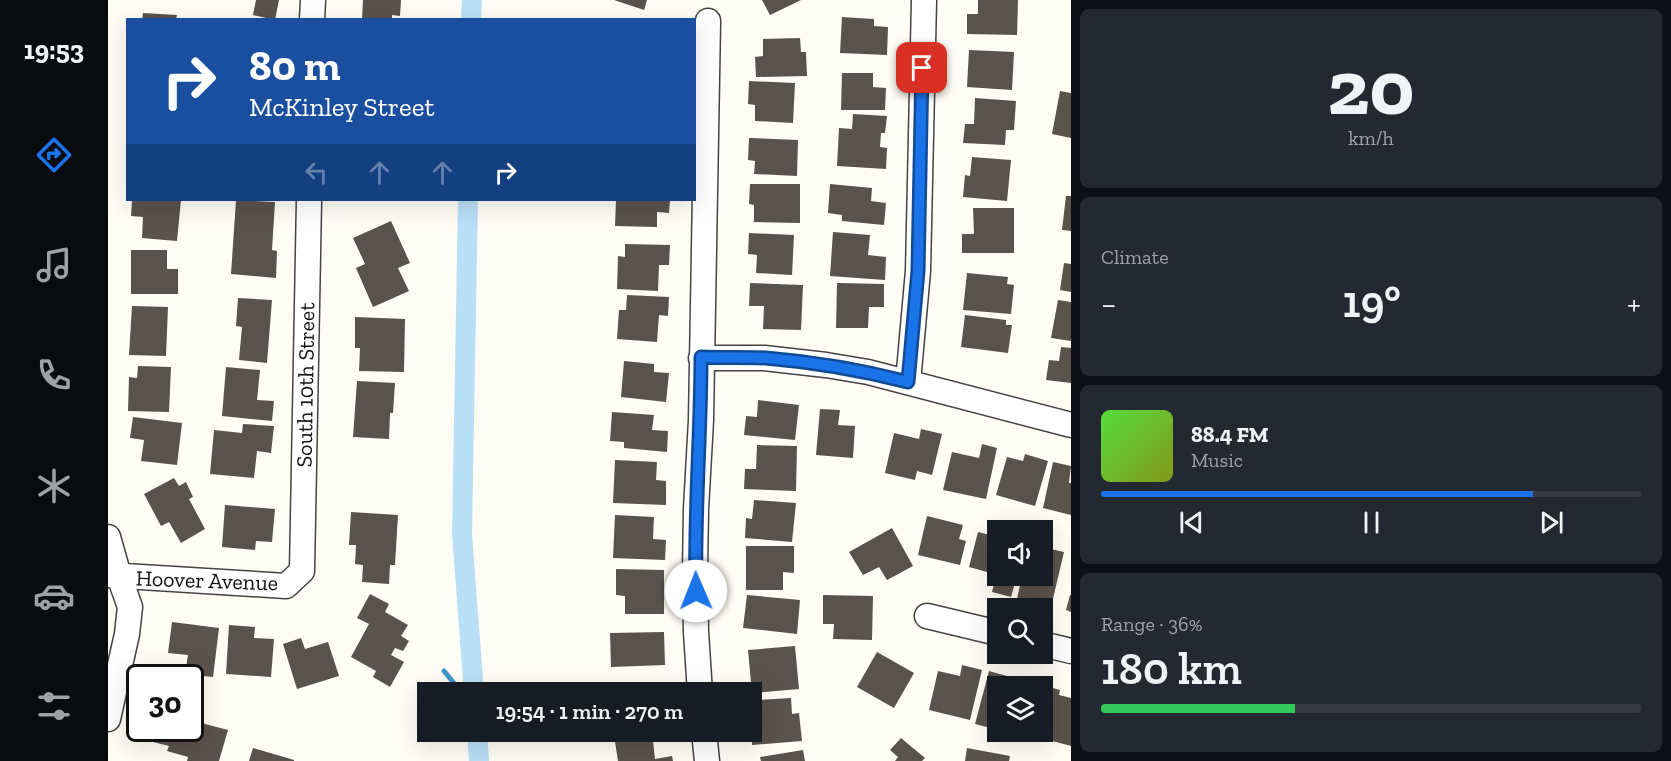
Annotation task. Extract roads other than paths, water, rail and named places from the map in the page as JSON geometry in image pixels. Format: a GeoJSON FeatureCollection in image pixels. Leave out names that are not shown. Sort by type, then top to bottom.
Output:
{"type":"FeatureCollection","features":[{"type":"Feature","properties":{"kind":"street"},"geometry":{"type":"LineString","coordinates":[[312,18],[313,0]]}},
{"type":"Feature","properties":{"kind":"street"},"geometry":{"type":"LineString","coordinates":[[908,382],[918,271],[924,0]]}},
{"type":"Feature","properties":{"kind":"street"},"geometry":{"type":"LineString","coordinates":[[699,682],[695,571],[701,420],[708,21]]}},
{"type":"Feature","properties":{"kind":"street","name":"South 10th Street"},"geometry":{"type":"LineString","coordinates":[[302,571],[309,201]]}},
{"type":"Feature","properties":{"kind":"street"},"geometry":{"type":"LineString","coordinates":[[701,357],[765,358],[867,372],[1071,425]]}},
{"type":"Feature","properties":{"kind":"street"},"geometry":{"type":"LineString","coordinates":[[108,537],[113,576],[130,607],[127,634],[108,719]]}},
{"type":"Feature","properties":{"kind":"street","name":"Hoover Avenue"},"geometry":{"type":"LineString","coordinates":[[113,576],[286,586],[302,571]]}},
{"type":"Feature","properties":{"kind":"street"},"geometry":{"type":"LineString","coordinates":[[927,616],[987,630]]}},
{"type":"Feature","properties":{"kind":"street"},"geometry":{"type":"LineString","coordinates":[[1053,647],[1071,651]]}},
{"type":"Feature","properties":{"kind":"street"},"geometry":{"type":"LineString","coordinates":[[705,742],[707,761]]}},
{"type":"Feature","properties":{"kind":"waterway"},"geometry":{"type":"LineString","coordinates":[[471,18],[472,0]]}},
{"type":"Feature","properties":{"kind":"waterway"},"geometry":{"type":"LineString","coordinates":[[468,201],[462,534],[473,682]]}},
{"type":"Feature","properties":{"kind":"waterway"},"geometry":{"type":"LineString","coordinates":[[444,671],[453,682]]}},
{"type":"Feature","properties":{"kind":"waterway"},"geometry":{"type":"LineString","coordinates":[[478,742],[479,761]]}}]}
